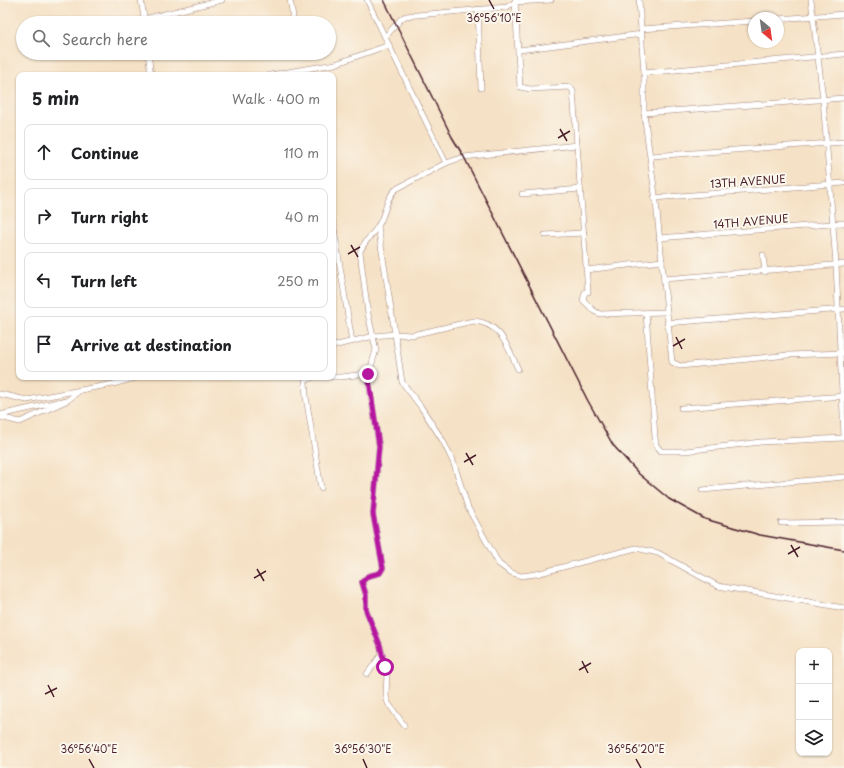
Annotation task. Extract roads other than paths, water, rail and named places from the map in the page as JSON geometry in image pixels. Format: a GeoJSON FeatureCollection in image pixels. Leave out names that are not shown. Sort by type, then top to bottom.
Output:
{"type":"FeatureCollection","features":[{"type":"Feature","properties":{"kind":"street"},"geometry":{"type":"LineString","coordinates":[[141,0],[143,16]]}},
{"type":"Feature","properties":{"kind":"street"},"geometry":{"type":"LineString","coordinates":[[163,16],[222,0]]}},
{"type":"Feature","properties":{"kind":"street"},"geometry":{"type":"LineString","coordinates":[[290,0],[293,16]]}},
{"type":"Feature","properties":{"kind":"street"},"geometry":{"type":"LineString","coordinates":[[367,0],[446,163]]}},
{"type":"Feature","properties":{"kind":"street"},"geometry":{"type":"LineString","coordinates":[[385,37],[402,18],[406,16],[507,7],[515,1],[551,0]]}},
{"type":"Feature","properties":{"kind":"street"},"geometry":{"type":"LineString","coordinates":[[639,0],[644,74],[644,113],[651,156],[654,198],[672,362],[676,365],[788,355],[842,353]]}},
{"type":"Feature","properties":{"kind":"street"},"geometry":{"type":"LineString","coordinates":[[646,313],[655,437],[656,445],[661,451],[685,451],[761,442],[844,437],[841,309],[831,224],[823,99],[817,56],[812,0]]}},
{"type":"Feature","properties":{"kind":"street"},"geometry":{"type":"LineString","coordinates":[[515,1],[520,87],[530,89],[572,88],[588,292],[585,292],[583,300],[596,314],[666,312]]}},
{"type":"Feature","properties":{"kind":"street"},"geometry":{"type":"LineString","coordinates":[[478,9],[480,88]]}},
{"type":"Feature","properties":{"kind":"street"},"geometry":{"type":"LineString","coordinates":[[784,19],[844,14]]}},
{"type":"Feature","properties":{"kind":"street"},"geometry":{"type":"LineString","coordinates":[[519,50],[642,32],[748,22]]}},
{"type":"Feature","properties":{"kind":"street"},"geometry":{"type":"LineString","coordinates":[[305,72],[335,64],[389,45]]}},
{"type":"Feature","properties":{"kind":"street"},"geometry":{"type":"LineString","coordinates":[[644,74],[844,54]]}},
{"type":"Feature","properties":{"kind":"street"},"geometry":{"type":"LineString","coordinates":[[149,60],[151,72]]}},
{"type":"Feature","properties":{"kind":"street"},"geometry":{"type":"LineString","coordinates":[[644,113],[844,98]]}},
{"type":"Feature","properties":{"kind":"street"},"geometry":{"type":"LineString","coordinates":[[651,156],[844,142]]}},
{"type":"Feature","properties":{"kind":"street"},"geometry":{"type":"LineString","coordinates":[[404,725],[388,703],[386,696],[387,673],[382,654],[366,610],[366,595],[362,582],[368,576],[380,573],[383,568],[373,514],[379,446],[368,377],[376,350],[368,314],[360,252],[362,246],[378,226],[391,194],[396,189],[446,163],[464,157],[577,145]]}},
{"type":"Feature","properties":{"kind":"street","name":"13TH AVENUE"},"geometry":{"type":"LineString","coordinates":[[654,198],[844,183]]}},
{"type":"Feature","properties":{"kind":"street"},"geometry":{"type":"LineString","coordinates":[[522,194],[580,190]]}},
{"type":"Feature","properties":{"kind":"street","name":"14TH AVENUE"},"geometry":{"type":"LineString","coordinates":[[659,238],[844,223]]}},
{"type":"Feature","properties":{"kind":"street"},"geometry":{"type":"LineString","coordinates":[[378,226],[402,382],[422,406],[443,441],[454,464],[468,508],[499,564],[510,572],[521,576],[536,574],[636,548],[658,553],[718,586],[844,608]]}},
{"type":"Feature","properties":{"kind":"street"},"geometry":{"type":"LineString","coordinates":[[545,235],[584,233]]}},
{"type":"Feature","properties":{"kind":"street"},"geometry":{"type":"LineString","coordinates":[[336,241],[352,342]]}},
{"type":"Feature","properties":{"kind":"street"},"geometry":{"type":"LineString","coordinates":[[763,255],[765,272]]}},
{"type":"Feature","properties":{"kind":"street"},"geometry":{"type":"LineString","coordinates":[[586,270],[662,261]]}},
{"type":"Feature","properties":{"kind":"street"},"geometry":{"type":"LineString","coordinates":[[664,279],[765,272],[844,264]]}},
{"type":"Feature","properties":{"kind":"street"},"geometry":{"type":"LineString","coordinates":[[667,323],[841,309]]}},
{"type":"Feature","properties":{"kind":"street"},"geometry":{"type":"LineString","coordinates":[[336,345],[374,336],[395,334],[412,335],[473,320],[483,321],[497,330],[518,369]]}},
{"type":"Feature","properties":{"kind":"street"},"geometry":{"type":"LineString","coordinates":[[336,377],[357,375],[370,371]]}},
{"type":"Feature","properties":{"kind":"street"},"geometry":{"type":"LineString","coordinates":[[0,394],[26,400],[125,380]]}},
{"type":"Feature","properties":{"kind":"street"},"geometry":{"type":"LineString","coordinates":[[307,380],[305,381],[306,397],[321,488]]}},
{"type":"Feature","properties":{"kind":"street"},"geometry":{"type":"LineString","coordinates":[[0,416],[20,422],[68,400],[80,390]]}},
{"type":"Feature","properties":{"kind":"street"},"geometry":{"type":"LineString","coordinates":[[681,408],[843,396]]}},
{"type":"Feature","properties":{"kind":"street"},"geometry":{"type":"LineString","coordinates":[[0,416],[68,400]]}},
{"type":"Feature","properties":{"kind":"street"},"geometry":{"type":"LineString","coordinates":[[702,490],[844,477]]}},
{"type":"Feature","properties":{"kind":"street"},"geometry":{"type":"LineString","coordinates":[[781,523],[844,522]]}},
{"type":"Feature","properties":{"kind":"street"},"geometry":{"type":"LineString","coordinates":[[367,674],[382,654]]}},
{"type":"Feature","properties":{"kind":"railway"},"geometry":{"type":"LineString","coordinates":[[384,0],[452,137],[464,157],[588,401],[613,445],[639,474],[669,499],[705,519],[760,535],[844,550]]}}]}
